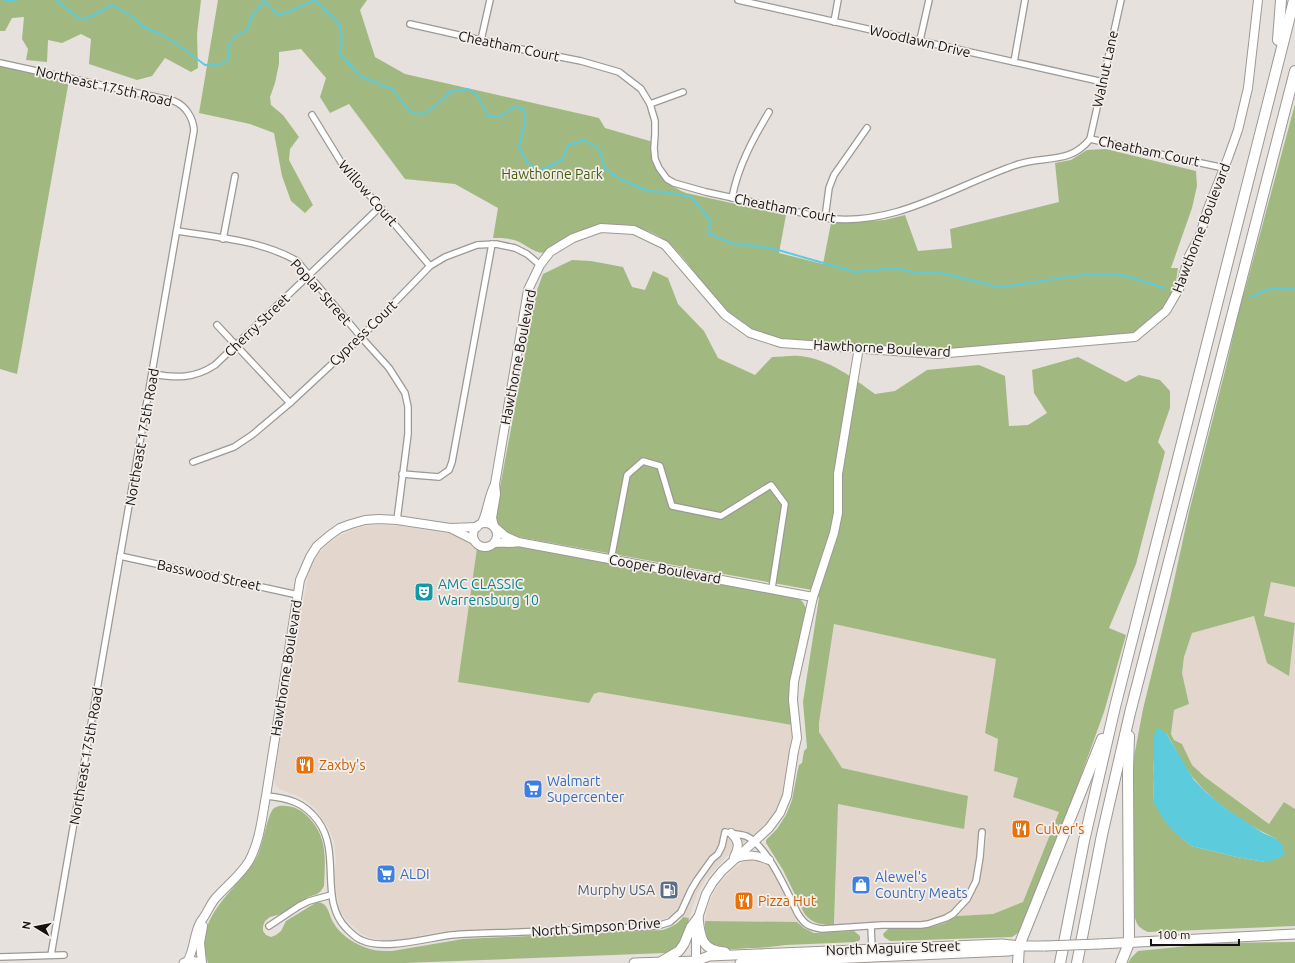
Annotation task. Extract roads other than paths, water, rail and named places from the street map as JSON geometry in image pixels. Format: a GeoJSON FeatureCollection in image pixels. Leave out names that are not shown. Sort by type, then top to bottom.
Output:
{"type":"FeatureCollection","features":[{"type":"Feature","properties":{"kind":"highway"},"geometry":{"type":"LineString","coordinates":[[1277,64],[1281,0]]}},
{"type":"Feature","properties":{"kind":"highway"},"geometry":{"type":"LineString","coordinates":[[1060,963],[1084,840],[1115,707],[1294,0]]}},
{"type":"Feature","properties":{"kind":"highway"},"geometry":{"type":"LineString","coordinates":[[1077,963],[1102,835],[1130,713],[1295,71]]}},
{"type":"Feature","properties":{"kind":"highway"},"geometry":{"type":"LineString","coordinates":[[1288,100],[1295,80]]}},
{"type":"Feature","properties":{"kind":"highway"},"geometry":{"type":"LineString","coordinates":[[1018,963],[1020,946],[1115,707]]}},
{"type":"Feature","properties":{"kind":"highway"},"geometry":{"type":"LineString","coordinates":[[1121,963],[1129,942],[1128,771],[1130,713]]}},
{"type":"Feature","properties":{"kind":"main road"},"geometry":{"type":"LineString","coordinates":[[698,918],[700,935],[704,943],[717,952],[740,959]]}},
{"type":"Feature","properties":{"kind":"main road"},"geometry":{"type":"LineString","coordinates":[[659,963],[679,951],[684,944],[691,927],[698,918]]}},
{"type":"Feature","properties":{"kind":"main road","name":"North Maguire Street"},"geometry":{"type":"LineString","coordinates":[[740,959],[872,949],[1002,944],[1045,946],[1295,934]]}},
{"type":"Feature","properties":{"kind":"main road","name":"North Maguire Street"},"geometry":{"type":"LineString","coordinates":[[696,962],[709,956],[740,959],[1008,951],[1020,946]]}},
{"type":"Feature","properties":{"kind":"main road"},"geometry":{"type":"LineString","coordinates":[[185,962],[192,961],[201,963]]}},
{"type":"Feature","properties":{"kind":"main road","name":"North Maguire Street"},"geometry":{"type":"LineString","coordinates":[[634,963],[705,963]]}},
{"type":"Feature","properties":{"kind":"street"},"geometry":{"type":"LineString","coordinates":[[480,40],[490,0]]}},
{"type":"Feature","properties":{"kind":"street","name":"Woodlawn Drive"},"geometry":{"type":"LineString","coordinates":[[738,0],[751,1],[834,22],[1103,82]]}},
{"type":"Feature","properties":{"kind":"street"},"geometry":{"type":"LineString","coordinates":[[834,22],[838,0]]}},
{"type":"Feature","properties":{"kind":"street"},"geometry":{"type":"LineString","coordinates":[[920,40],[929,0]]}},
{"type":"Feature","properties":{"kind":"street"},"geometry":{"type":"LineString","coordinates":[[1014,62],[1025,0]]}},
{"type":"Feature","properties":{"kind":"street","name":"Walnut Lane"},"geometry":{"type":"LineString","coordinates":[[1090,139],[1121,0]]}},
{"type":"Feature","properties":{"kind":"street","name":"Hawthorne Boulevard"},"geometry":{"type":"LineString","coordinates":[[495,527],[492,518],[496,494],[495,484],[528,290],[540,265],[550,252],[573,238],[601,228],[634,230],[665,245],[725,315],[750,333],[781,343],[859,347],[937,354],[1135,337],[1166,311],[1180,287],[1189,256],[1200,235],[1207,211],[1238,130],[1247,92],[1258,0]]}},
{"type":"Feature","properties":{"kind":"street","name":"Cheatham Court"},"geometry":{"type":"LineString","coordinates":[[410,24],[581,61],[619,72],[641,89],[650,104],[655,120],[655,159],[663,175],[674,184],[825,218],[838,220],[867,218],[907,209],[954,191],[995,172],[1018,164],[1058,158],[1072,154],[1085,146],[1090,139],[1224,168]]}},
{"type":"Feature","properties":{"kind":"street","name":"Northeast 175th Road"},"geometry":{"type":"LineString","coordinates":[[0,62],[174,101],[188,112],[192,120],[194,130],[153,374],[51,955]]}},
{"type":"Feature","properties":{"kind":"street"},"geometry":{"type":"LineString","coordinates":[[650,104],[683,92]]}},
{"type":"Feature","properties":{"kind":"street"},"geometry":{"type":"LineString","coordinates":[[732,198],[740,169],[753,139],[769,112]]}},
{"type":"Feature","properties":{"kind":"street","name":"Willow Court"},"geometry":{"type":"LineString","coordinates":[[312,115],[344,167],[430,266]]}},
{"type":"Feature","properties":{"kind":"street"},"geometry":{"type":"LineString","coordinates":[[825,218],[829,188],[834,175],[867,128]]}},
{"type":"Feature","properties":{"kind":"street"},"geometry":{"type":"LineString","coordinates":[[223,239],[235,176]]}},
{"type":"Feature","properties":{"kind":"street","name":"Cherry Street"},"geometry":{"type":"LineString","coordinates":[[153,374],[179,377],[192,376],[205,371],[225,356],[380,207]]}},
{"type":"Feature","properties":{"kind":"street","name":"Poplar Street"},"geometry":{"type":"LineString","coordinates":[[177,231],[271,249],[285,254],[297,261],[389,368],[404,393],[408,407],[408,434],[397,520]]}},
{"type":"Feature","properties":{"kind":"street"},"geometry":{"type":"LineString","coordinates":[[402,474],[438,478],[448,470],[452,462],[492,244]]}},
{"type":"Feature","properties":{"kind":"street","name":"Cypress Court"},"geometry":{"type":"LineString","coordinates":[[193,462],[234,447],[252,435],[290,403],[361,337],[430,266],[445,257],[477,246],[496,244],[515,248],[528,254],[540,265]]}},
{"type":"Feature","properties":{"kind":"street"},"geometry":{"type":"LineString","coordinates":[[217,325],[290,403]]}},
{"type":"Feature","properties":{"kind":"street"},"geometry":{"type":"LineString","coordinates":[[696,962],[695,942],[698,918],[706,894],[713,882],[734,859],[768,828],[780,813],[786,796],[794,751],[798,738],[793,700],[794,682],[813,597],[834,533],[838,513],[838,474],[859,347]]}},
{"type":"Feature","properties":{"kind":"street"},"geometry":{"type":"LineString","coordinates":[[611,559],[627,475],[643,461],[660,466],[672,506],[721,516],[771,485],[785,504],[772,588]]}},
{"type":"Feature","properties":{"kind":"street","name":"Hawthorne Boulevard"},"geometry":{"type":"LineString","coordinates":[[185,962],[190,956],[198,928],[214,900],[241,872],[249,861],[255,848],[260,831],[266,796],[300,580],[310,557],[317,546],[340,528],[365,520],[397,520],[450,528],[479,525],[486,513],[490,494],[495,484]]}},
{"type":"Feature","properties":{"kind":"street"},"geometry":{"type":"LineString","coordinates":[[488,523],[495,527],[498,536],[494,543],[488,547],[484,547],[474,540],[474,533],[479,525],[488,523]]}},
{"type":"Feature","properties":{"kind":"street","name":"Cooper Boulevard"},"geometry":{"type":"LineString","coordinates":[[495,527],[505,536],[518,542],[772,588],[813,597]]}},
{"type":"Feature","properties":{"kind":"street","name":"Hawthorne Boulevard"},"geometry":{"type":"LineString","coordinates":[[450,528],[474,540]]}},
{"type":"Feature","properties":{"kind":"street","name":"Cooper Boulevard"},"geometry":{"type":"LineString","coordinates":[[494,543],[500,542],[511,544],[518,542]]}},
{"type":"Feature","properties":{"kind":"street","name":"Basswood Street"},"geometry":{"type":"LineString","coordinates":[[120,556],[298,595]]}},
{"type":"Feature","properties":{"kind":"street","name":"North Simpson Drive"},"geometry":{"type":"LineString","coordinates":[[266,796],[278,797],[299,803],[306,808],[321,825],[326,834],[328,843],[331,863],[331,895],[338,917],[352,934],[361,940],[370,943],[388,944],[450,935],[657,926],[670,922],[681,912],[687,897],[697,880],[712,859],[718,854],[722,846],[725,832],[731,834]]}},
{"type":"Feature","properties":{"kind":"street"},"geometry":{"type":"LineString","coordinates":[[731,834],[747,836],[754,842],[777,871],[798,914],[807,925],[822,928],[928,924],[953,914],[967,899],[976,881],[982,832]]}},
{"type":"Feature","properties":{"kind":"street"},"geometry":{"type":"LineString","coordinates":[[731,834],[736,838],[738,847],[734,859]]}},
{"type":"Feature","properties":{"kind":"street"},"geometry":{"type":"LineString","coordinates":[[734,859],[750,855],[761,856],[769,860]]}},
{"type":"Feature","properties":{"kind":"street"},"geometry":{"type":"LineString","coordinates":[[270,926],[299,906],[309,901],[331,895]]}},
{"type":"Feature","properties":{"kind":"street","name":"Hawthorne Boulevard"},"geometry":{"type":"LineString","coordinates":[[201,963],[200,943],[205,922],[204,918]]}},
{"type":"Feature","properties":{"kind":"street"},"geometry":{"type":"LineString","coordinates":[[871,926],[872,949]]}},
{"type":"Feature","properties":{"kind":"street"},"geometry":{"type":"LineString","coordinates":[[0,957],[64,955]]}},
{"type":"Feature","properties":{"kind":"water"},"geometry":{"type":"Polygon","coordinates":[[[1158,728],[1166,733],[1194,780],[1225,808],[1263,833],[1277,839],[1284,847],[1284,855],[1274,860],[1265,862],[1237,857],[1191,846],[1171,829],[1154,803],[1153,741],[1155,732],[1158,728]]]}},
{"type":"Feature","properties":{"kind":"waterway"},"geometry":{"type":"LineString","coordinates":[[5,0],[16,0]]}},
{"type":"Feature","properties":{"kind":"waterway"},"geometry":{"type":"LineString","coordinates":[[56,0],[80,19],[92,16],[112,5],[134,18],[144,27],[176,43],[205,65],[221,64],[229,59],[228,46],[236,36],[248,29],[251,17],[264,1],[278,15],[315,0],[340,25],[342,36],[340,54],[360,76],[392,89],[411,113],[424,114],[451,91],[468,89],[477,95],[489,117],[501,116],[515,106],[524,110],[525,123],[519,147],[527,162],[539,171],[562,160],[568,145],[585,140],[599,149],[605,168],[618,178],[647,191],[665,192],[691,197],[710,220],[709,234],[731,243],[771,248],[855,272],[894,268],[918,273],[940,273],[1000,287],[1084,275],[1119,274],[1165,288]]}},
{"type":"Feature","properties":{"kind":"waterway"},"geometry":{"type":"LineString","coordinates":[[1251,297],[1268,289],[1295,288]]}},
{"type":"Feature","properties":{"kind":"place","name":"AMC CLASSIC Warrensburg 10"},"geometry":{"type":"Point","coordinates":[424,592]}},
{"type":"Feature","properties":{"kind":"place","name":"Zaxby's"},"geometry":{"type":"Point","coordinates":[305,765]}},
{"type":"Feature","properties":{"kind":"place","name":"Walmart Supercenter"},"geometry":{"type":"Point","coordinates":[533,789]}},
{"type":"Feature","properties":{"kind":"place","name":"Culver's"},"geometry":{"type":"Point","coordinates":[1021,829]}},
{"type":"Feature","properties":{"kind":"place","name":"ALDI"},"geometry":{"type":"Point","coordinates":[386,874]}},
{"type":"Feature","properties":{"kind":"place","name":"Alewel's Country Meats"},"geometry":{"type":"Point","coordinates":[861,885]}},
{"type":"Feature","properties":{"kind":"place","name":"Murphy USA"},"geometry":{"type":"Point","coordinates":[669,890]}},
{"type":"Feature","properties":{"kind":"place","name":"Pizza Hut"},"geometry":{"type":"Point","coordinates":[744,901]}},
{"type":"Feature","properties":{"kind":"park label","name":"Hawthorne Park"},"geometry":{"type":"Point","coordinates":[552,174]}}]}
